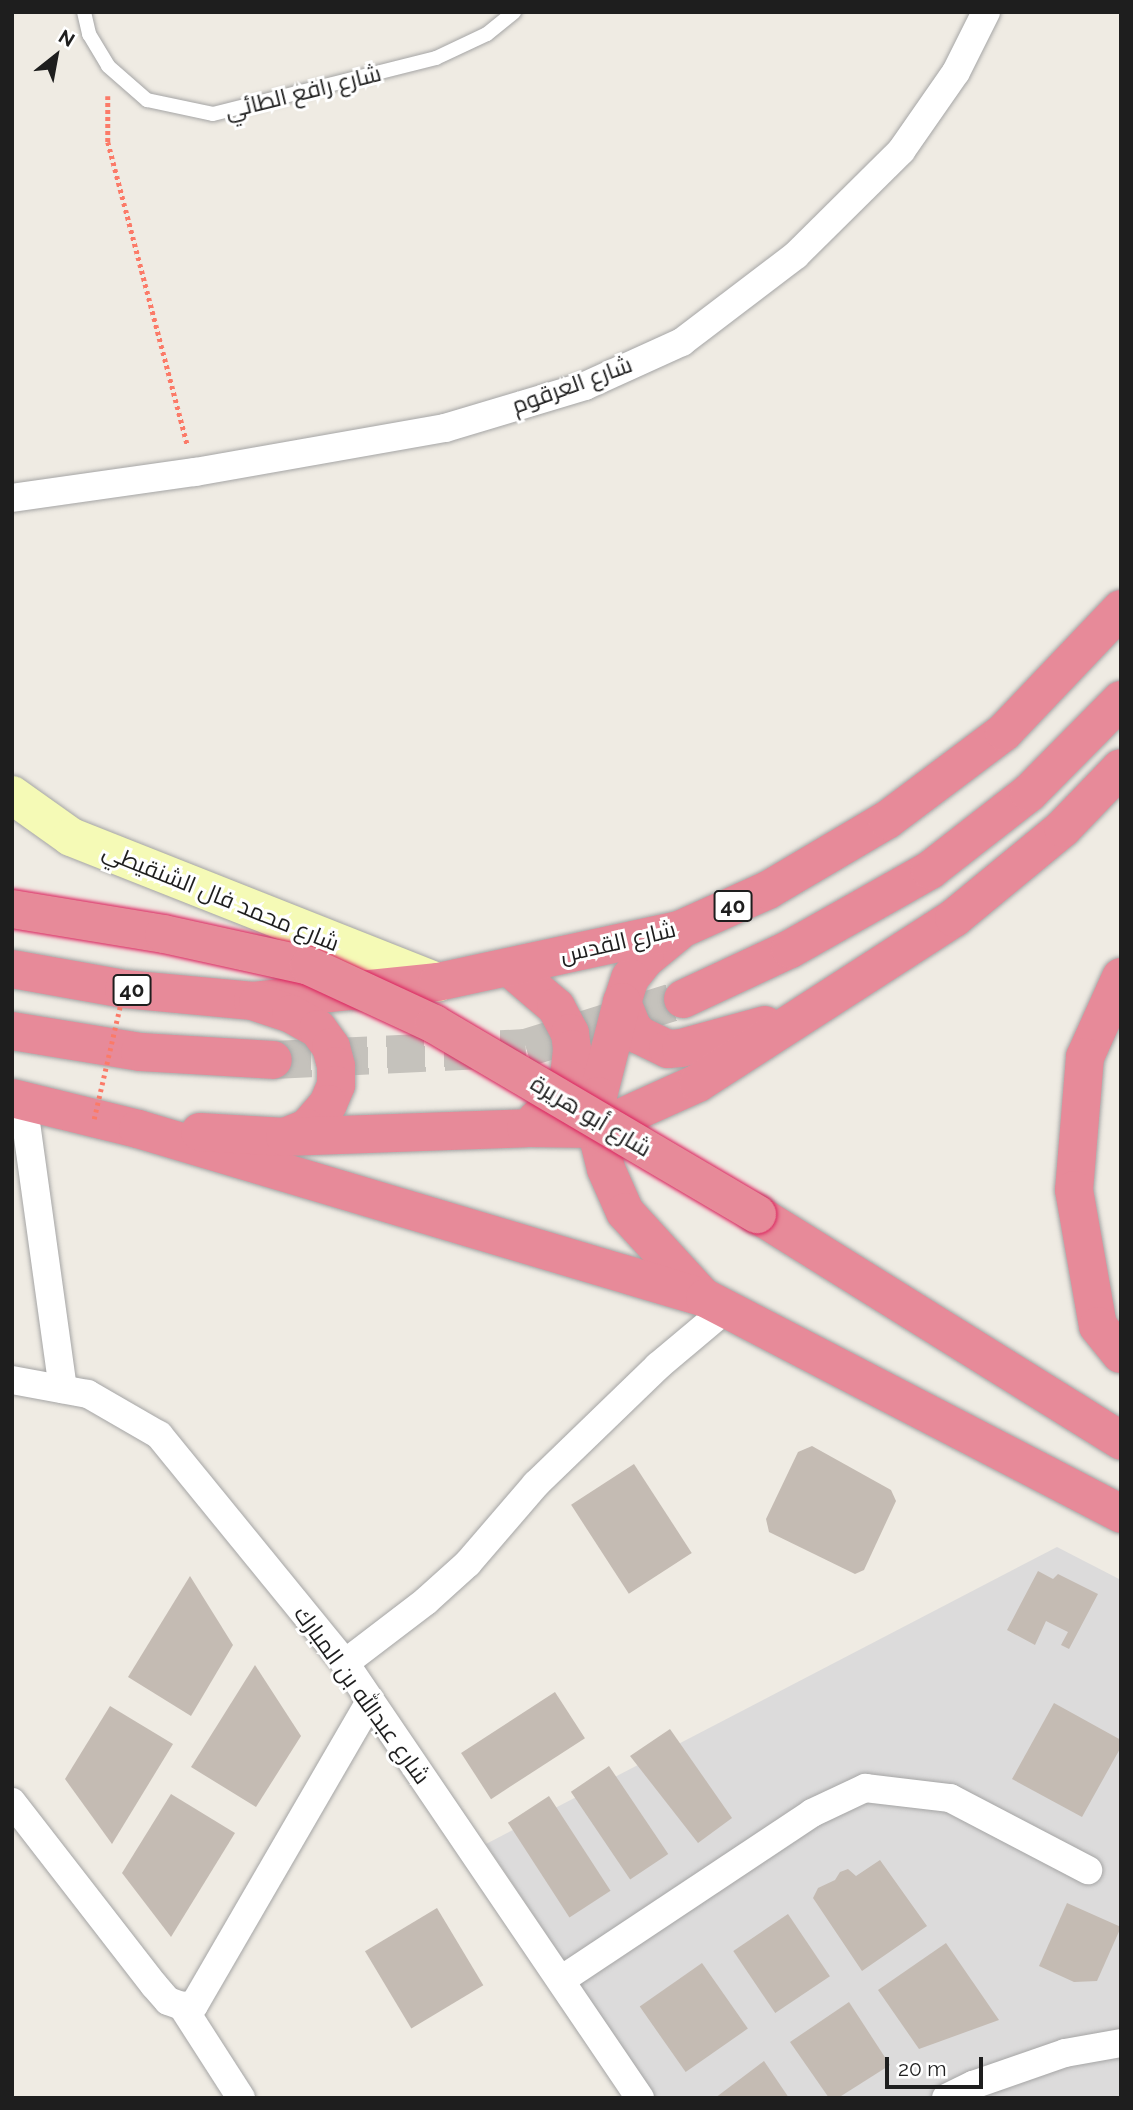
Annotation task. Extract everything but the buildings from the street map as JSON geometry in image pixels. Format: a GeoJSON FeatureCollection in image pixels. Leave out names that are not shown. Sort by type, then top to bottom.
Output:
{"type":"FeatureCollection","features":[{"type":"Feature","properties":{"kind":"highway","name":"شارع القدس"},"geometry":{"type":"LineString","coordinates":[[12,969],[124,989],[253,1001],[438,982],[679,930],[768,890],[887,820],[1004,732],[1121,609]]}},
{"type":"Feature","properties":{"kind":"highway"},"geometry":{"type":"LineString","coordinates":[[683,999],[790,949],[930,870],[1029,793],[1121,700]]}},
{"type":"Feature","properties":{"kind":"highway"},"geometry":{"type":"LineString","coordinates":[[138,1129],[285,1137],[526,1128],[596,1129],[698,1083],[954,918],[1063,828],[1121,768]]}},
{"type":"Feature","properties":{"kind":"highway","name":"شارع أبو هريرة"},"geometry":{"type":"LineString","coordinates":[[12,909],[164,934],[309,966],[435,1024],[757,1214],[1121,1441]]}},
{"type":"Feature","properties":{"kind":"highway"},"geometry":{"type":"LineString","coordinates":[[679,930],[637,969],[622,1002],[598,1096],[596,1129],[606,1170],[625,1212],[716,1303]]}},
{"type":"Feature","properties":{"kind":"highway"},"geometry":{"type":"LineString","coordinates":[[509,967],[556,1007],[570,1033],[572,1049],[569,1080],[563,1093],[553,1107],[526,1128]]}},
{"type":"Feature","properties":{"kind":"highway"},"geometry":{"type":"LineString","coordinates":[[1121,977],[1085,1057],[1074,1190],[1098,1326],[1121,1354]]}},
{"type":"Feature","properties":{"kind":"highway"},"geometry":{"type":"LineString","coordinates":[[253,1001],[290,1014],[318,1029],[331,1046],[336,1066],[336,1085],[328,1104],[307,1128],[285,1137]]}},
{"type":"Feature","properties":{"kind":"highway"},"geometry":{"type":"LineString","coordinates":[[622,1002],[632,1027],[639,1035],[667,1049],[716,1040],[814,1010]]}},
{"type":"Feature","properties":{"kind":"highway"},"geometry":{"type":"LineString","coordinates":[[12,1031],[140,1052],[273,1060]]}},
{"type":"Feature","properties":{"kind":"highway"},"geometry":{"type":"LineString","coordinates":[[18,1099],[138,1129],[716,1303],[1121,1514]]}},
{"type":"Feature","properties":{"kind":"main road","name":"شارع محمد فال الشنقيطي"},"geometry":{"type":"LineString","coordinates":[[12,795],[71,837],[438,982]]}},
{"type":"Feature","properties":{"kind":"street","name":"شارع العرقوم"},"geometry":{"type":"LineString","coordinates":[[12,498],[195,472],[445,428],[585,386],[682,342],[796,255],[901,151],[956,72],[986,12]]}},
{"type":"Feature","properties":{"kind":"street"},"geometry":{"type":"LineString","coordinates":[[18,1099],[63,1389]]}},
{"type":"Feature","properties":{"kind":"street"},"geometry":{"type":"LineString","coordinates":[[345,1663],[426,1601],[468,1563],[536,1484],[658,1366],[716,1303]]}},
{"type":"Feature","properties":{"kind":"street","name":"شارع عبدالله بن المبارك"},"geometry":{"type":"LineString","coordinates":[[12,1380],[88,1394],[159,1435],[345,1663],[640,2098]]}},
{"type":"Feature","properties":{"kind":"street"},"geometry":{"type":"LineString","coordinates":[[12,1802],[154,1985],[169,2001],[182,2006],[194,2005],[370,1701]]}},
{"type":"Feature","properties":{"kind":"street"},"geometry":{"type":"LineString","coordinates":[[561,1980],[812,1813],[865,1788],[950,1798],[1088,1870]]}},
{"type":"Feature","properties":{"kind":"street"},"geometry":{"type":"LineString","coordinates":[[182,2006],[241,2098]]}},
{"type":"Feature","properties":{"kind":"street"},"geometry":{"type":"LineString","coordinates":[[946,2098],[973,2085],[1065,2053],[1121,2043]]}},
{"type":"Feature","properties":{"kind":"lane","name":"شارع رافع الطائي"},"geometry":{"type":"LineString","coordinates":[[84,12],[89,33],[108,66],[147,100],[213,114],[436,58],[487,34],[514,12]]}},
{"type":"Feature","properties":{"kind":"path"},"geometry":{"type":"LineString","coordinates":[[108,66],[108,142],[195,472]]}},
{"type":"Feature","properties":{"kind":"path"},"geometry":{"type":"LineString","coordinates":[[94,1119],[124,989]]}},
{"type":"Feature","properties":{"kind":"shaded area"},"geometry":{"type":"Polygon","coordinates":[[[1057,1547],[1121,1580],[1121,2098],[656,2098],[486,1844],[1057,1547]]]}},
{"type":"Feature","properties":{"kind":"tunnel"},"geometry":{"type":"LineString","coordinates":[[273,1060],[526,1048],[683,999]]}}]}
